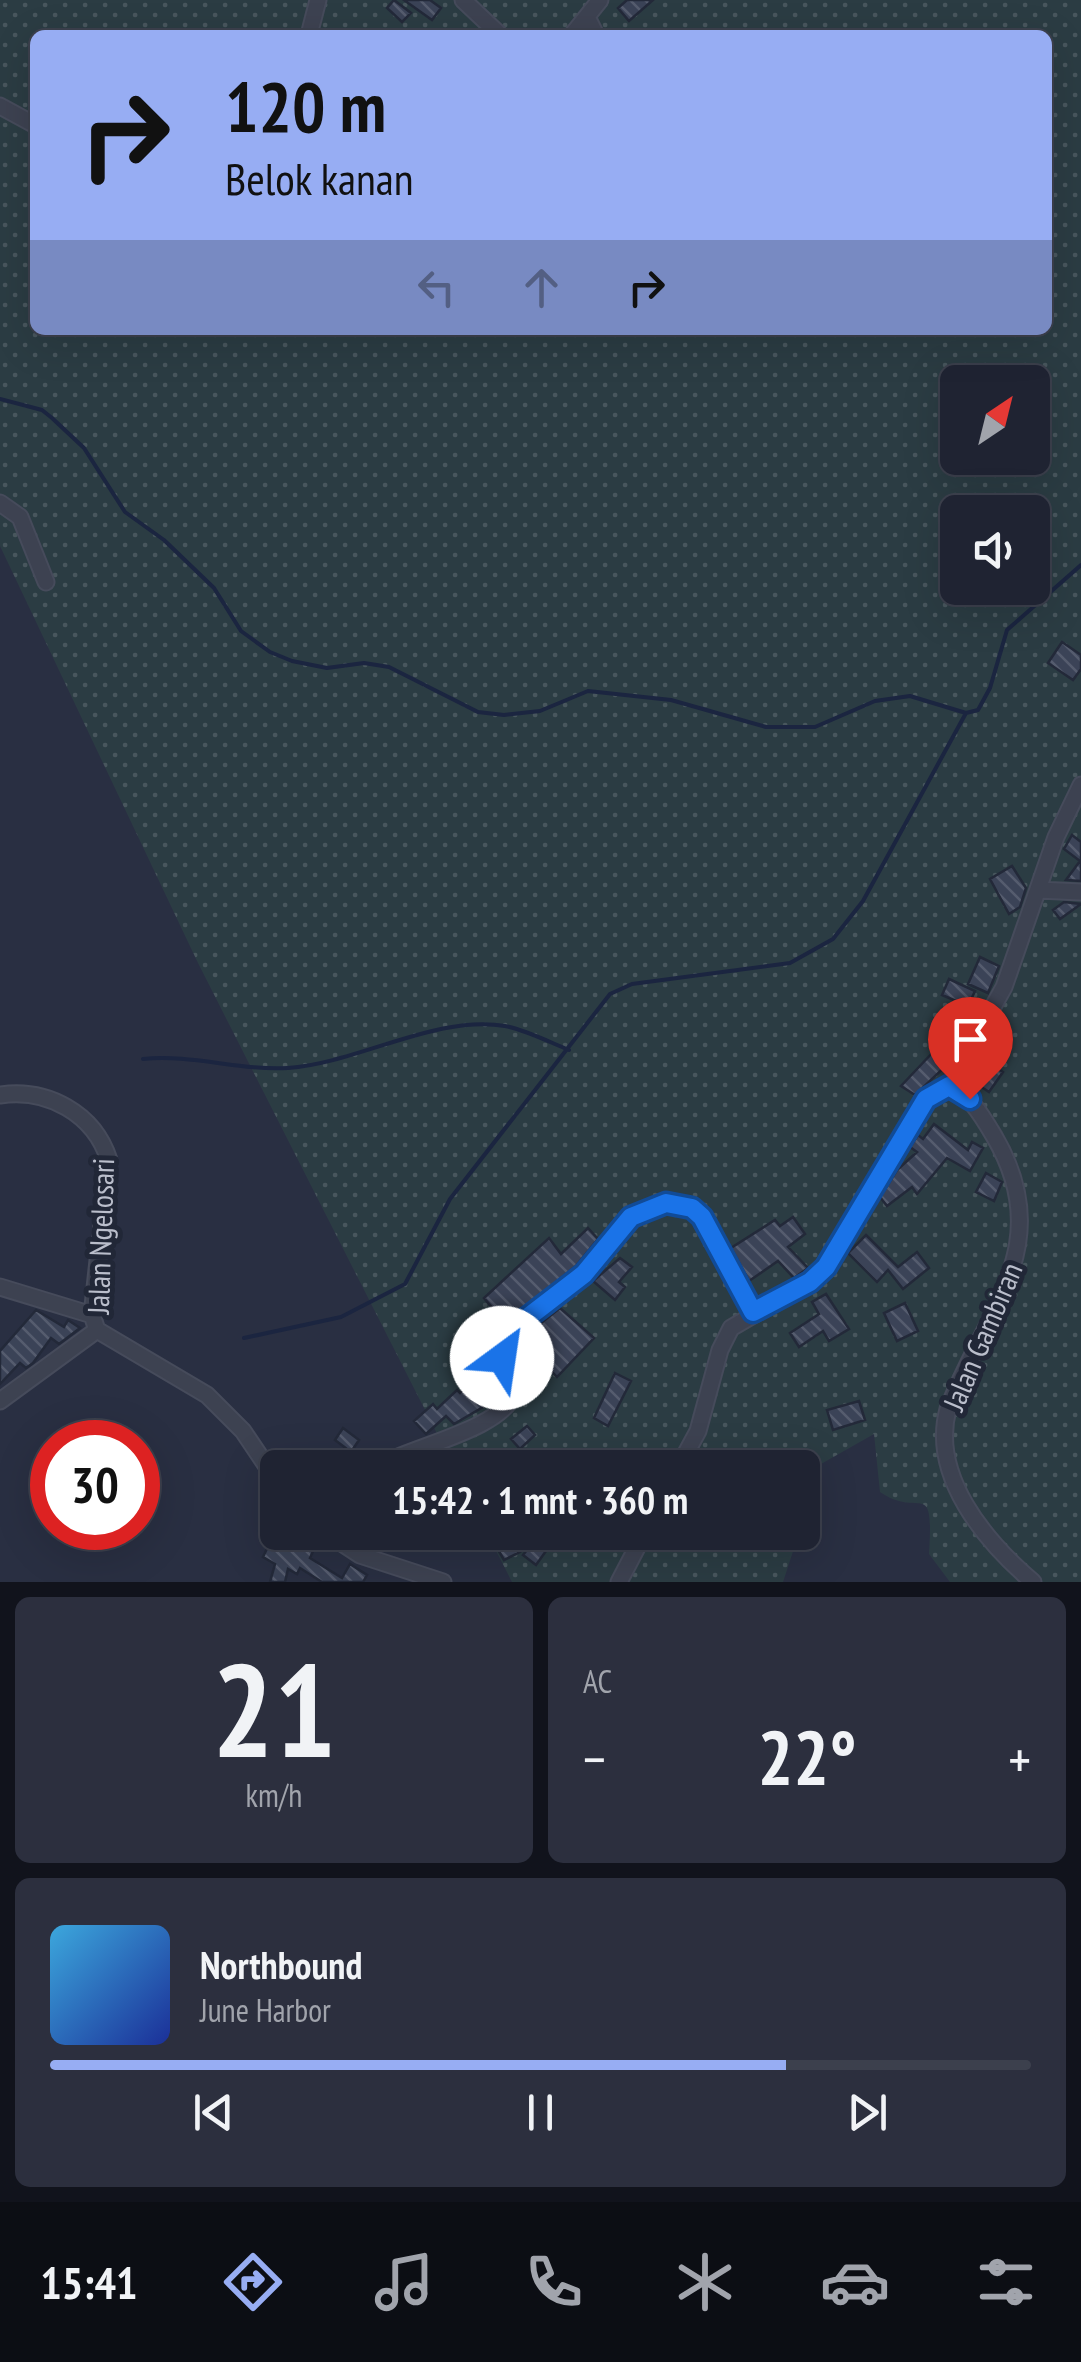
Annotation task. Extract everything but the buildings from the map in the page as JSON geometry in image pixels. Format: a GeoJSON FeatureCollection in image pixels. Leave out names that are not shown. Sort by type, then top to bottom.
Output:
{"type":"FeatureCollection","features":[{"type":"Feature","properties":{"kind":"street"},"geometry":{"type":"LineString","coordinates":[[310,30],[318,0]]}},
{"type":"Feature","properties":{"kind":"street"},"geometry":{"type":"LineString","coordinates":[[463,0],[495,30]]}},
{"type":"Feature","properties":{"kind":"street"},"geometry":{"type":"LineString","coordinates":[[576,30],[600,0]]}},
{"type":"Feature","properties":{"kind":"street"},"geometry":{"type":"LineString","coordinates":[[587,17],[594,30]]}},
{"type":"Feature","properties":{"kind":"street"},"geometry":{"type":"LineString","coordinates":[[0,106],[30,122]]}},
{"type":"Feature","properties":{"kind":"street"},"geometry":{"type":"LineString","coordinates":[[0,503],[20,517],[46,582]]}},
{"type":"Feature","properties":{"kind":"street"},"geometry":{"type":"LineString","coordinates":[[687,1450],[705,1413],[720,1350],[732,1328],[753,1312],[810,1282],[826,1267],[926,1099],[949,1086],[1004,988],[1056,838],[1081,785]]}},
{"type":"Feature","properties":{"kind":"street"},"geometry":{"type":"LineString","coordinates":[[1039,890],[1081,892]]}},
{"type":"Feature","properties":{"kind":"street","name":"Jalan Gambiran"},"geometry":{"type":"LineString","coordinates":[[949,1086],[970,1099],[997,1141],[1012,1171],[1022,1214],[1020,1248],[1008,1284],[948,1409],[944,1427],[946,1452],[978,1528],[1033,1582]]}},
{"type":"Feature","properties":{"kind":"street","name":"Jalan Ngelosari"},"geometry":{"type":"LineString","coordinates":[[0,1095],[40,1093],[79,1116],[102,1137],[109,1160],[94,1323],[206,1394],[243,1430],[260,1456]]}},
{"type":"Feature","properties":{"kind":"street"},"geometry":{"type":"LineString","coordinates":[[408,1450],[483,1424],[503,1409],[514,1392],[502,1358],[506,1337],[584,1274],[631,1217],[645,1210],[680,1204],[702,1217],[753,1312]]}},
{"type":"Feature","properties":{"kind":"street"},"geometry":{"type":"LineString","coordinates":[[0,1286],[94,1323],[0,1401]]}},
{"type":"Feature","properties":{"kind":"street"},"geometry":{"type":"LineString","coordinates":[[356,1550],[379,1563],[443,1582]]}},
{"type":"Feature","properties":{"kind":"street"},"geometry":{"type":"LineString","coordinates":[[619,1582],[636,1550]]}},
{"type":"Feature","properties":{"kind":"shaded area"},"geometry":{"type":"Polygon","coordinates":[[[0,0],[1081,0],[1081,1582],[950,1582],[929,1554],[927,1507],[880,1492],[874,1434],[820,1467],[820,1450],[445,1450],[198,963],[0,546],[0,0]]]}},
{"type":"Feature","properties":{"kind":"shaded area"},"geometry":{"type":"Polygon","coordinates":[[[496,1550],[793,1550],[783,1582],[512,1582],[496,1550]]]}},
{"type":"Feature","properties":{"kind":"waterway"},"geometry":{"type":"LineString","coordinates":[[0,399],[42,410],[52,418],[84,448],[125,512],[164,540],[214,588],[241,631],[270,652],[327,668],[364,663],[389,667],[478,712],[504,715],[540,711],[588,691],[671,700],[766,727],[815,727],[875,701],[910,696],[966,713],[978,710],[990,688],[1007,630],[1081,565]]}},
{"type":"Feature","properties":{"kind":"waterway"},"geometry":{"type":"LineString","coordinates":[[244,1338],[341,1317],[405,1284],[450,1199],[610,994],[632,984],[790,963],[833,939],[863,901],[966,713]]}},
{"type":"Feature","properties":{"kind":"waterway"},"geometry":{"type":"LineString","coordinates":[[143,1059],[288,1068],[342,1058],[425,1033],[479,1024],[513,1028],[569,1050]]}},
{"type":"Feature","properties":{"kind":"route"},"geometry":{"type":"LineString","coordinates":[[502,1358],[501,1347],[514,1328],[584,1274],[631,1217],[666,1203],[692,1208],[702,1217],[753,1312],[810,1282],[826,1267],[926,1099],[940,1087],[949,1086],[970,1099]]}}]}
